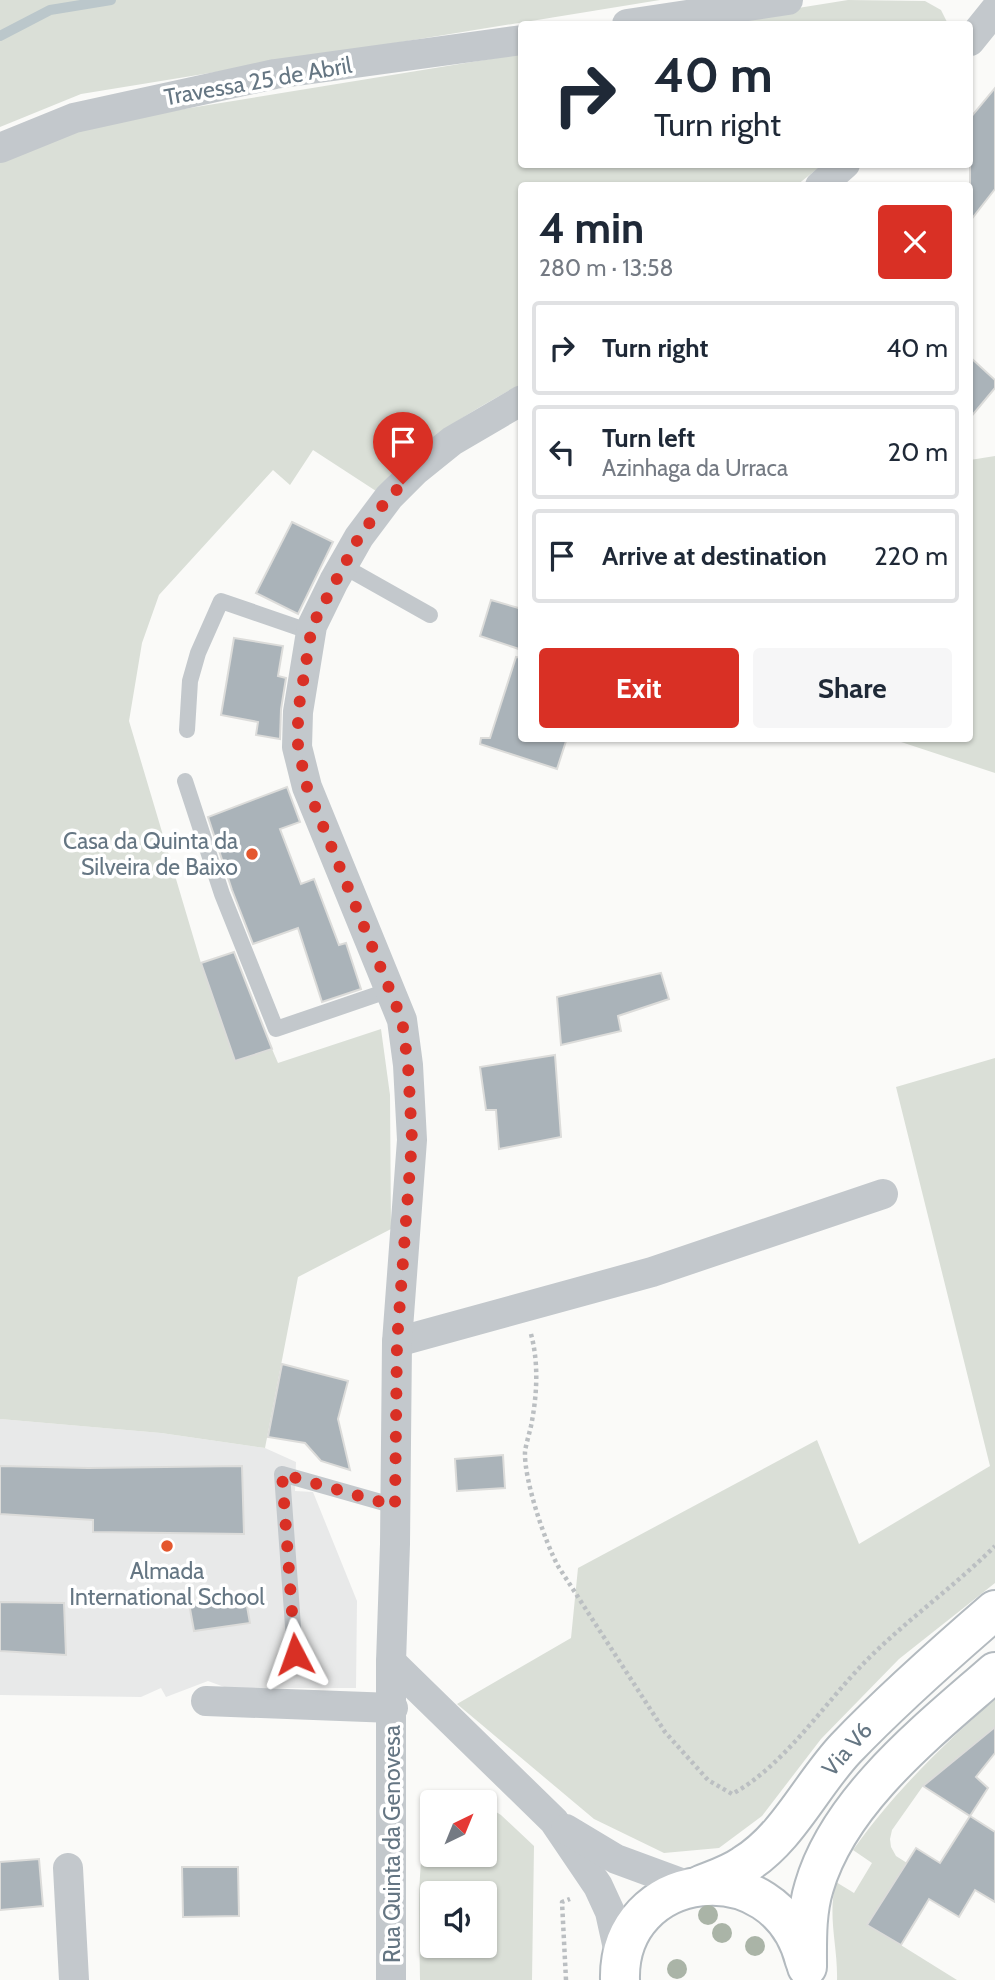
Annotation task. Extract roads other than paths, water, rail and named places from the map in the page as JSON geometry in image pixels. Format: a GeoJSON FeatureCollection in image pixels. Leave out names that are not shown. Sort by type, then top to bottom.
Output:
{"type":"FeatureCollection","features":[{"type":"Feature","properties":{"kind":"main road","name":"Via V6"},"geometry":{"type":"LineString","coordinates":[[620,1971],[630,1935],[643,1916],[671,1895],[746,1864],[761,1852],[871,1722],[995,1609]]}},
{"type":"Feature","properties":{"kind":"main road","name":"Via V6"},"geometry":{"type":"LineString","coordinates":[[807,1973],[807,1932],[813,1889],[822,1863],[839,1833],[864,1798],[901,1757],[995,1672]]}},
{"type":"Feature","properties":{"kind":"main road"},"geometry":{"type":"LineString","coordinates":[[696,1886],[724,1885],[765,1900],[790,1925],[802,1947],[807,1973]]}},
{"type":"Feature","properties":{"kind":"street"},"geometry":{"type":"LineString","coordinates":[[647,21],[788,0]]}},
{"type":"Feature","properties":{"kind":"street"},"geometry":{"type":"LineString","coordinates":[[972,0],[995,7],[973,37]]}},
{"type":"Feature","properties":{"kind":"street","name":"Travessa 25 de Abril"},"geometry":{"type":"LineString","coordinates":[[0,148],[74,118],[275,74],[518,41]]}},
{"type":"Feature","properties":{"kind":"street"},"geometry":{"type":"LineString","coordinates":[[825,182],[840,168]]}},
{"type":"Feature","properties":{"kind":"street","name":"Rua Quinta da Genovesa"},"geometry":{"type":"LineString","coordinates":[[391,1980],[391,1662],[397,1342],[412,1140],[408,1065],[402,1020],[307,787],[298,747],[298,712],[311,632],[359,537],[389,497],[416,470],[452,441],[518,402]]}},
{"type":"Feature","properties":{"kind":"street"},"geometry":{"type":"LineString","coordinates":[[397,1342],[665,1268],[883,1194]]}},
{"type":"Feature","properties":{"kind":"street"},"geometry":{"type":"LineString","coordinates":[[391,1662],[554,1821],[598,1886],[610,1912],[620,1971]]}},
{"type":"Feature","properties":{"kind":"street","name":"Rua Quinta da Genovesa"},"geometry":{"type":"LineString","coordinates":[[206,1701],[393,1707]]}},
{"type":"Feature","properties":{"kind":"street"},"geometry":{"type":"LineString","coordinates":[[554,1821],[617,1859],[696,1886]]}},
{"type":"Feature","properties":{"kind":"street"},"geometry":{"type":"LineString","coordinates":[[68,1868],[74,1980]]}},
{"type":"Feature","properties":{"kind":"lane"},"geometry":{"type":"LineString","coordinates":[[343,566],[430,615]]}},
{"type":"Feature","properties":{"kind":"lane"},"geometry":{"type":"LineString","coordinates":[[187,730],[190,681],[198,653],[221,601],[311,632]]}},
{"type":"Feature","properties":{"kind":"lane"},"geometry":{"type":"LineString","coordinates":[[185,781],[222,894],[276,1029],[390,990]]}},
{"type":"Feature","properties":{"kind":"lane"},"geometry":{"type":"LineString","coordinates":[[295,1654],[282,1474],[395,1506]]}},
{"type":"Feature","properties":{"kind":"waterway"},"geometry":{"type":"LineString","coordinates":[[0,36],[50,10],[111,0]]}},
{"type":"Feature","properties":{"kind":"place","name":"Casa da Quinta da Silveira de Baixo"},"geometry":{"type":"Point","coordinates":[252,854]}},
{"type":"Feature","properties":{"kind":"place","name":"Almada International School"},"geometry":{"type":"Point","coordinates":[167,1546]}}]}
